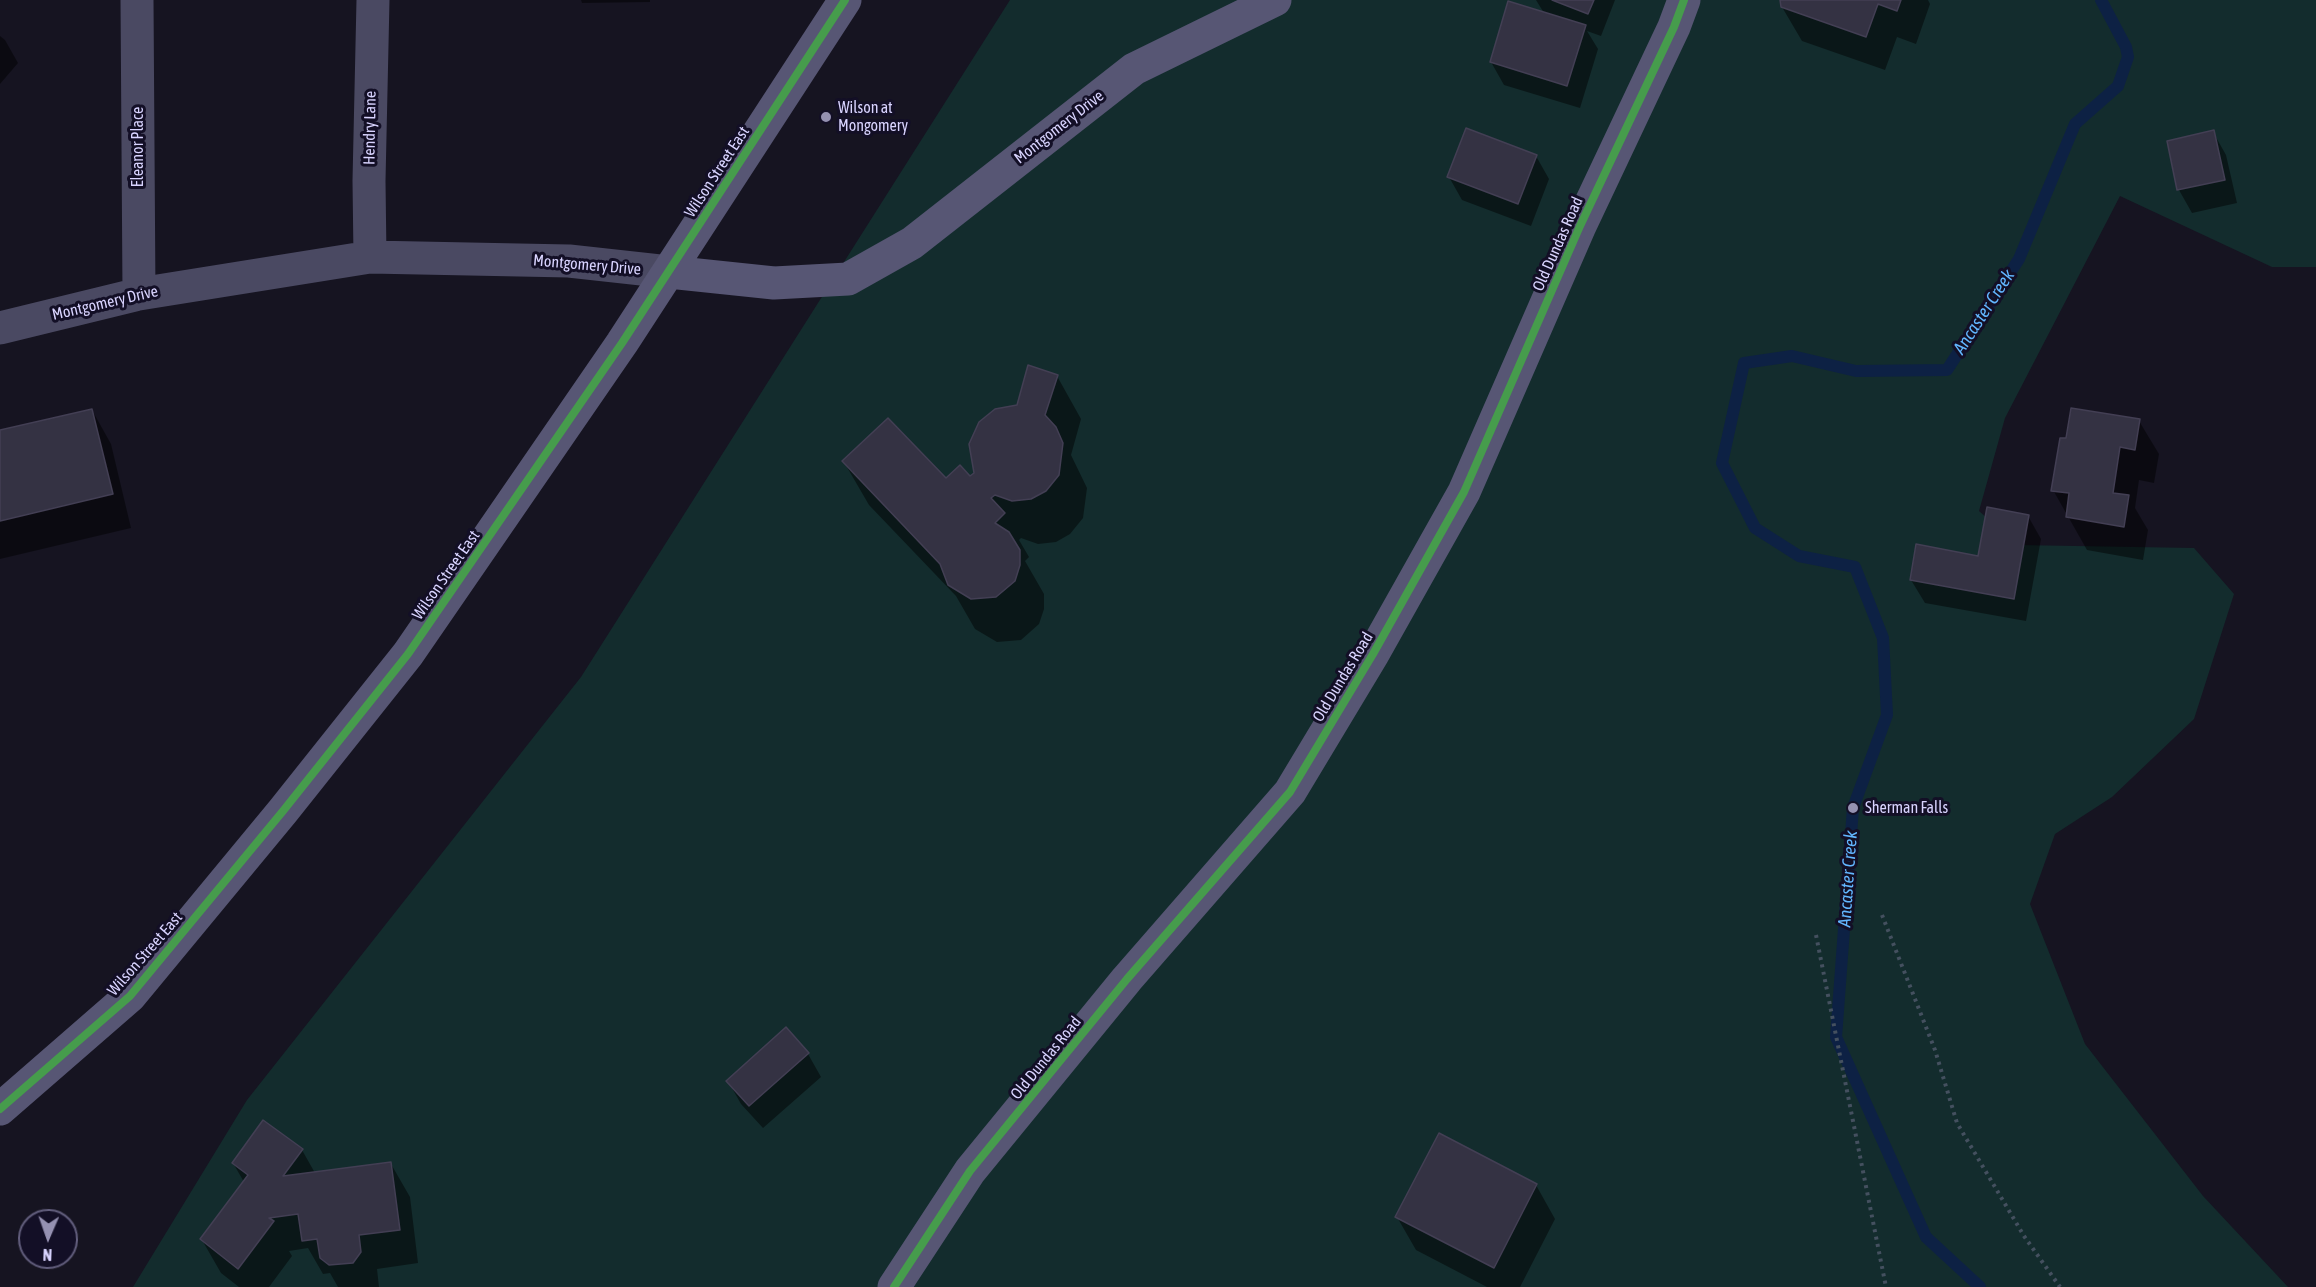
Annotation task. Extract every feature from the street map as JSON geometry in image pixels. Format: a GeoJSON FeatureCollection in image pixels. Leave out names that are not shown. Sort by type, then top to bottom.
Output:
{"type":"FeatureCollection","features":[{"type":"Feature","properties":{"kind":"street","name":"Eleanor Place"},"geometry":{"type":"LineString","coordinates":[[137,0],[139,294]]}},
{"type":"Feature","properties":{"kind":"street","name":"Hendry Lane"},"geometry":{"type":"LineString","coordinates":[[370,257],[369,181],[373,0]]}},
{"type":"Feature","properties":{"kind":"street","name":"Wilson Street East"},"geometry":{"type":"LineString","coordinates":[[0,1109],[130,996],[283,811],[408,654],[669,272],[845,0]]}},
{"type":"Feature","properties":{"kind":"street","name":"Montgomery Drive"},"geometry":{"type":"LineString","coordinates":[[0,328],[139,294],[370,257],[570,261],[774,283],[848,279],[912,243],[1134,69],[1275,0]]}},
{"type":"Feature","properties":{"kind":"street","name":"Old Dundas Road"},"geometry":{"type":"LineString","coordinates":[[894,1287],[970,1171],[1127,979],[1290,792],[1373,654],[1464,492],[1576,236],[1674,27],[1684,0]]}},
{"type":"Feature","properties":{"kind":"path"},"geometry":{"type":"LineString","coordinates":[[1882,915],[1935,1050],[1957,1122],[2024,1236],[2060,1287]]}},
{"type":"Feature","properties":{"kind":"path"},"geometry":{"type":"LineString","coordinates":[[1815,935],[1886,1287]]}},
{"type":"Feature","properties":{"kind":"green space"},"geometry":{"type":"Polygon","coordinates":[[[1010,0],[2316,0],[2316,267],[2272,267],[2120,196],[2005,418],[1979,511],[2017,545],[2194,548],[2234,594],[2194,719],[2112,797],[2055,834],[2030,904],[2085,1044],[2203,1196],[2288,1287],[133,1287],[247,1100],[581,677],[1010,0]]]}},
{"type":"Feature","properties":{"kind":"building"},"geometry":{"type":"Polygon","coordinates":[[[1552,0],[1594,0],[1588,14],[1552,0]]]}},
{"type":"Feature","properties":{"kind":"building"},"geometry":{"type":"Polygon","coordinates":[[[1780,0],[1901,0],[1897,11],[1878,4],[1866,37],[1781,7],[1780,0]]]}},
{"type":"Feature","properties":{"kind":"building"},"geometry":{"type":"Polygon","coordinates":[[[1508,1],[1586,25],[1567,86],[1490,62],[1508,1]]]}},
{"type":"Feature","properties":{"kind":"building"},"geometry":{"type":"Polygon","coordinates":[[[1466,128],[1537,155],[1518,204],[1447,177],[1466,128]]]}},
{"type":"Feature","properties":{"kind":"building"},"geometry":{"type":"Polygon","coordinates":[[[2214,130],[2225,180],[2177,190],[2167,141],[2214,130]]]}},
{"type":"Feature","properties":{"kind":"building"},"geometry":{"type":"Polygon","coordinates":[[[1028,365],[1058,375],[1045,415],[1056,427],[1063,443],[1059,475],[1046,491],[1031,499],[1012,501],[995,495],[991,498],[1005,513],[995,523],[1009,532],[1020,550],[1020,565],[1015,581],[996,597],[971,599],[948,585],[940,564],[842,461],[888,418],[946,478],[960,465],[970,476],[974,473],[969,444],[979,422],[995,409],[1017,405],[1028,365]]]}},
{"type":"Feature","properties":{"kind":"building"},"geometry":{"type":"Polygon","coordinates":[[[2071,408],[2140,419],[2135,450],[2120,447],[2113,493],[2129,495],[2124,527],[2066,517],[2069,493],[2051,491],[2060,438],[2066,438],[2071,408]]]}},
{"type":"Feature","properties":{"kind":"building"},"geometry":{"type":"Polygon","coordinates":[[[92,409],[113,494],[0,521],[0,430],[92,409]]]}},
{"type":"Feature","properties":{"kind":"building"},"geometry":{"type":"Polygon","coordinates":[[[1987,507],[2029,515],[2014,599],[1910,580],[1916,544],[1978,556],[1987,507]]]}},
{"type":"Feature","properties":{"kind":"building"},"geometry":{"type":"Polygon","coordinates":[[[786,1027],[809,1053],[749,1106],[726,1081],[786,1027]]]}},
{"type":"Feature","properties":{"kind":"building"},"geometry":{"type":"Polygon","coordinates":[[[263,1120],[303,1149],[283,1176],[391,1162],[400,1230],[359,1235],[361,1252],[353,1263],[329,1265],[320,1258],[317,1239],[302,1241],[298,1214],[269,1218],[274,1221],[238,1269],[200,1239],[248,1175],[232,1163],[263,1120]]]}},
{"type":"Feature","properties":{"kind":"building"},"geometry":{"type":"Polygon","coordinates":[[[1439,1133],[1537,1184],[1494,1268],[1395,1217],[1439,1133]]]}},
{"type":"Feature","properties":{"kind":"waterway","name":"Ancaster Creek"},"geometry":{"type":"LineString","coordinates":[[1980,1287],[1926,1237],[1836,1037],[1853,808],[1887,715],[1883,638],[1855,567],[1799,556],[1755,528],[1722,463],[1744,363],[1792,356],[1856,371],[1947,370],[2019,259],[2075,124],[2118,86],[2128,57],[2126,47],[2101,0]]}},
{"type":"Feature","properties":{"kind":"cycle path"},"geometry":{"type":"LineString","coordinates":[[0,1109],[130,996],[283,811],[408,654],[622,343],[845,0]]}},
{"type":"Feature","properties":{"kind":"cycle path"},"geometry":{"type":"LineString","coordinates":[[894,1287],[970,1171],[1127,979],[1290,792],[1373,654],[1464,492],[1580,226],[1674,27],[1684,0]]}},
{"type":"Feature","properties":{"kind":"place","name":"Wilson at Mongomery"},"geometry":{"type":"Point","coordinates":[826,117]}},
{"type":"Feature","properties":{"kind":"place","name":"Sherman Falls"},"geometry":{"type":"Point","coordinates":[1853,808]}}]}
